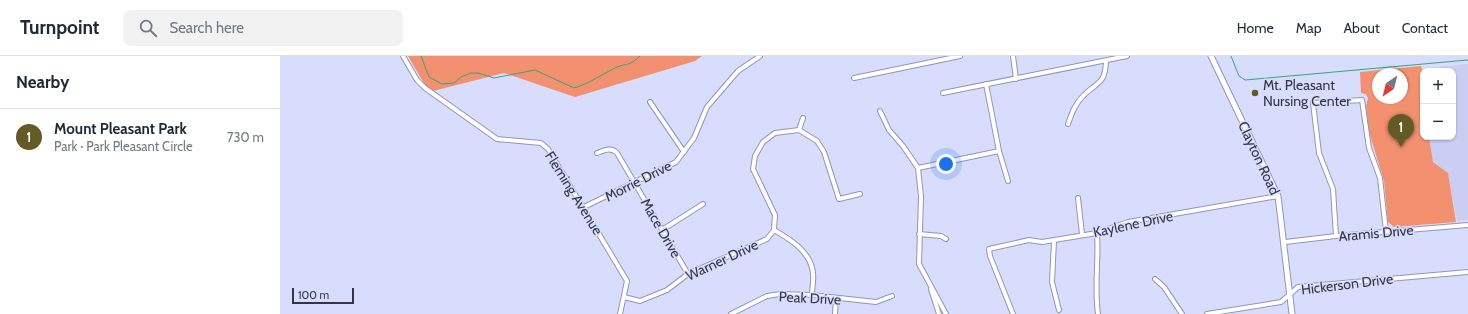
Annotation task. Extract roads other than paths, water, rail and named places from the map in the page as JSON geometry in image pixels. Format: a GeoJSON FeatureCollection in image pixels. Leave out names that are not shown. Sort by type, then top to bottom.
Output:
{"type":"FeatureCollection","features":[{"type":"Feature","properties":{"kind":"street","name":"Fleming Avenue"},"geometry":{"type":"LineString","coordinates":[[403,56],[417,80],[425,88],[497,138],[541,143],[548,149],[627,281],[620,314]]}},
{"type":"Feature","properties":{"kind":"street","name":"Morrie Drive"},"geometry":{"type":"LineString","coordinates":[[584,207],[676,162],[694,138],[707,107],[738,71],[760,56]]}},
{"type":"Feature","properties":{"kind":"street"},"geometry":{"type":"LineString","coordinates":[[854,78],[960,56]]}},
{"type":"Feature","properties":{"kind":"street"},"geometry":{"type":"LineString","coordinates":[[1013,56],[1016,78]]}},
{"type":"Feature","properties":{"kind":"street"},"geometry":{"type":"LineString","coordinates":[[943,92],[1127,56]]}},
{"type":"Feature","properties":{"kind":"street","name":"Clayton Road"},"geometry":{"type":"LineString","coordinates":[[1211,56],[1278,196],[1285,242],[1292,314]]}},
{"type":"Feature","properties":{"kind":"street"},"geometry":{"type":"LineString","coordinates":[[1068,124],[1074,106],[1083,96],[1101,82],[1106,74],[1106,61]]}},
{"type":"Feature","properties":{"kind":"street"},"geometry":{"type":"LineString","coordinates":[[986,84],[999,151],[1008,181]]}},
{"type":"Feature","properties":{"kind":"street"},"geometry":{"type":"LineString","coordinates":[[1336,236],[1334,189],[1319,153],[1313,103],[1362,100],[1369,148],[1380,178],[1386,231]]}},
{"type":"Feature","properties":{"kind":"street"},"geometry":{"type":"LineString","coordinates":[[650,102],[684,152]]}},
{"type":"Feature","properties":{"kind":"street"},"geometry":{"type":"LineString","coordinates":[[880,111],[889,130],[904,146],[918,168],[921,196],[919,264],[946,314]]}},
{"type":"Feature","properties":{"kind":"street"},"geometry":{"type":"LineString","coordinates":[[803,118],[799,130],[817,141],[824,152],[839,199],[860,194]]}},
{"type":"Feature","properties":{"kind":"street","name":"Warner Drive"},"geometry":{"type":"LineString","coordinates":[[624,297],[640,301],[667,290],[688,274],[767,238],[774,230],[775,215],[753,169],[755,156],[763,142],[775,133],[799,130]]}},
{"type":"Feature","properties":{"kind":"street","name":"Mace Drive"},"geometry":{"type":"LineString","coordinates":[[597,153],[607,149],[613,150],[617,153],[688,274]]}},
{"type":"Feature","properties":{"kind":"street"},"geometry":{"type":"LineString","coordinates":[[918,168],[999,151]]}},
{"type":"Feature","properties":{"kind":"street","name":"Kaylene Drive"},"geometry":{"type":"LineString","coordinates":[[1013,314],[990,256],[989,249],[1029,240],[1042,242],[1054,241],[1082,234],[1098,233],[1128,222],[1278,196]]}},
{"type":"Feature","properties":{"kind":"street"},"geometry":{"type":"LineString","coordinates":[[1078,198],[1082,234]]}},
{"type":"Feature","properties":{"kind":"street"},"geometry":{"type":"LineString","coordinates":[[662,230],[703,204]]}},
{"type":"Feature","properties":{"kind":"street","name":"Aramis Drive"},"geometry":{"type":"LineString","coordinates":[[1285,242],[1386,231],[1468,225]]}},
{"type":"Feature","properties":{"kind":"street"},"geometry":{"type":"LineString","coordinates":[[774,230],[788,238],[804,252],[814,272],[812,295]]}},
{"type":"Feature","properties":{"kind":"street"},"geometry":{"type":"LineString","coordinates":[[1098,233],[1098,314]]}},
{"type":"Feature","properties":{"kind":"street"},"geometry":{"type":"LineString","coordinates":[[919,234],[941,236],[946,239]]}},
{"type":"Feature","properties":{"kind":"street"},"geometry":{"type":"LineString","coordinates":[[1054,241],[1052,282],[1058,310]]}},
{"type":"Feature","properties":{"kind":"street","name":"Hickerson Drive"},"geometry":{"type":"LineString","coordinates":[[1206,314],[1281,302],[1298,288],[1468,272]]}},
{"type":"Feature","properties":{"kind":"street"},"geometry":{"type":"LineString","coordinates":[[1155,280],[1164,287],[1182,314]]}},
{"type":"Feature","properties":{"kind":"street"},"geometry":{"type":"LineString","coordinates":[[930,285],[939,314]]}},
{"type":"Feature","properties":{"kind":"street","name":"Peak Drive"},"geometry":{"type":"LineString","coordinates":[[731,314],[767,296],[780,294],[812,295],[836,299],[876,302],[892,296]]}},
{"type":"Feature","properties":{"kind":"street"},"geometry":{"type":"LineString","coordinates":[[835,314],[836,299]]}},
{"type":"Feature","properties":{"kind":"waterway"},"geometry":{"type":"LineString","coordinates":[[421,56],[429,77],[442,84],[454,83],[461,77],[471,73],[478,73],[494,78],[535,70],[574,88],[619,66],[630,63],[640,56]]}},
{"type":"Feature","properties":{"kind":"waterway"},"geometry":{"type":"LineString","coordinates":[[1231,56],[1239,76],[1245,80],[1468,60]]}},
{"type":"Feature","properties":{"kind":"place","name":"Mt. Pleasant Nursing Center"},"geometry":{"type":"Point","coordinates":[1255,93]}},
{"type":"Feature","properties":{"kind":"place","name":"Mount Pleasant Park"},"geometry":{"type":"Point","coordinates":[1401,147]}}]}
